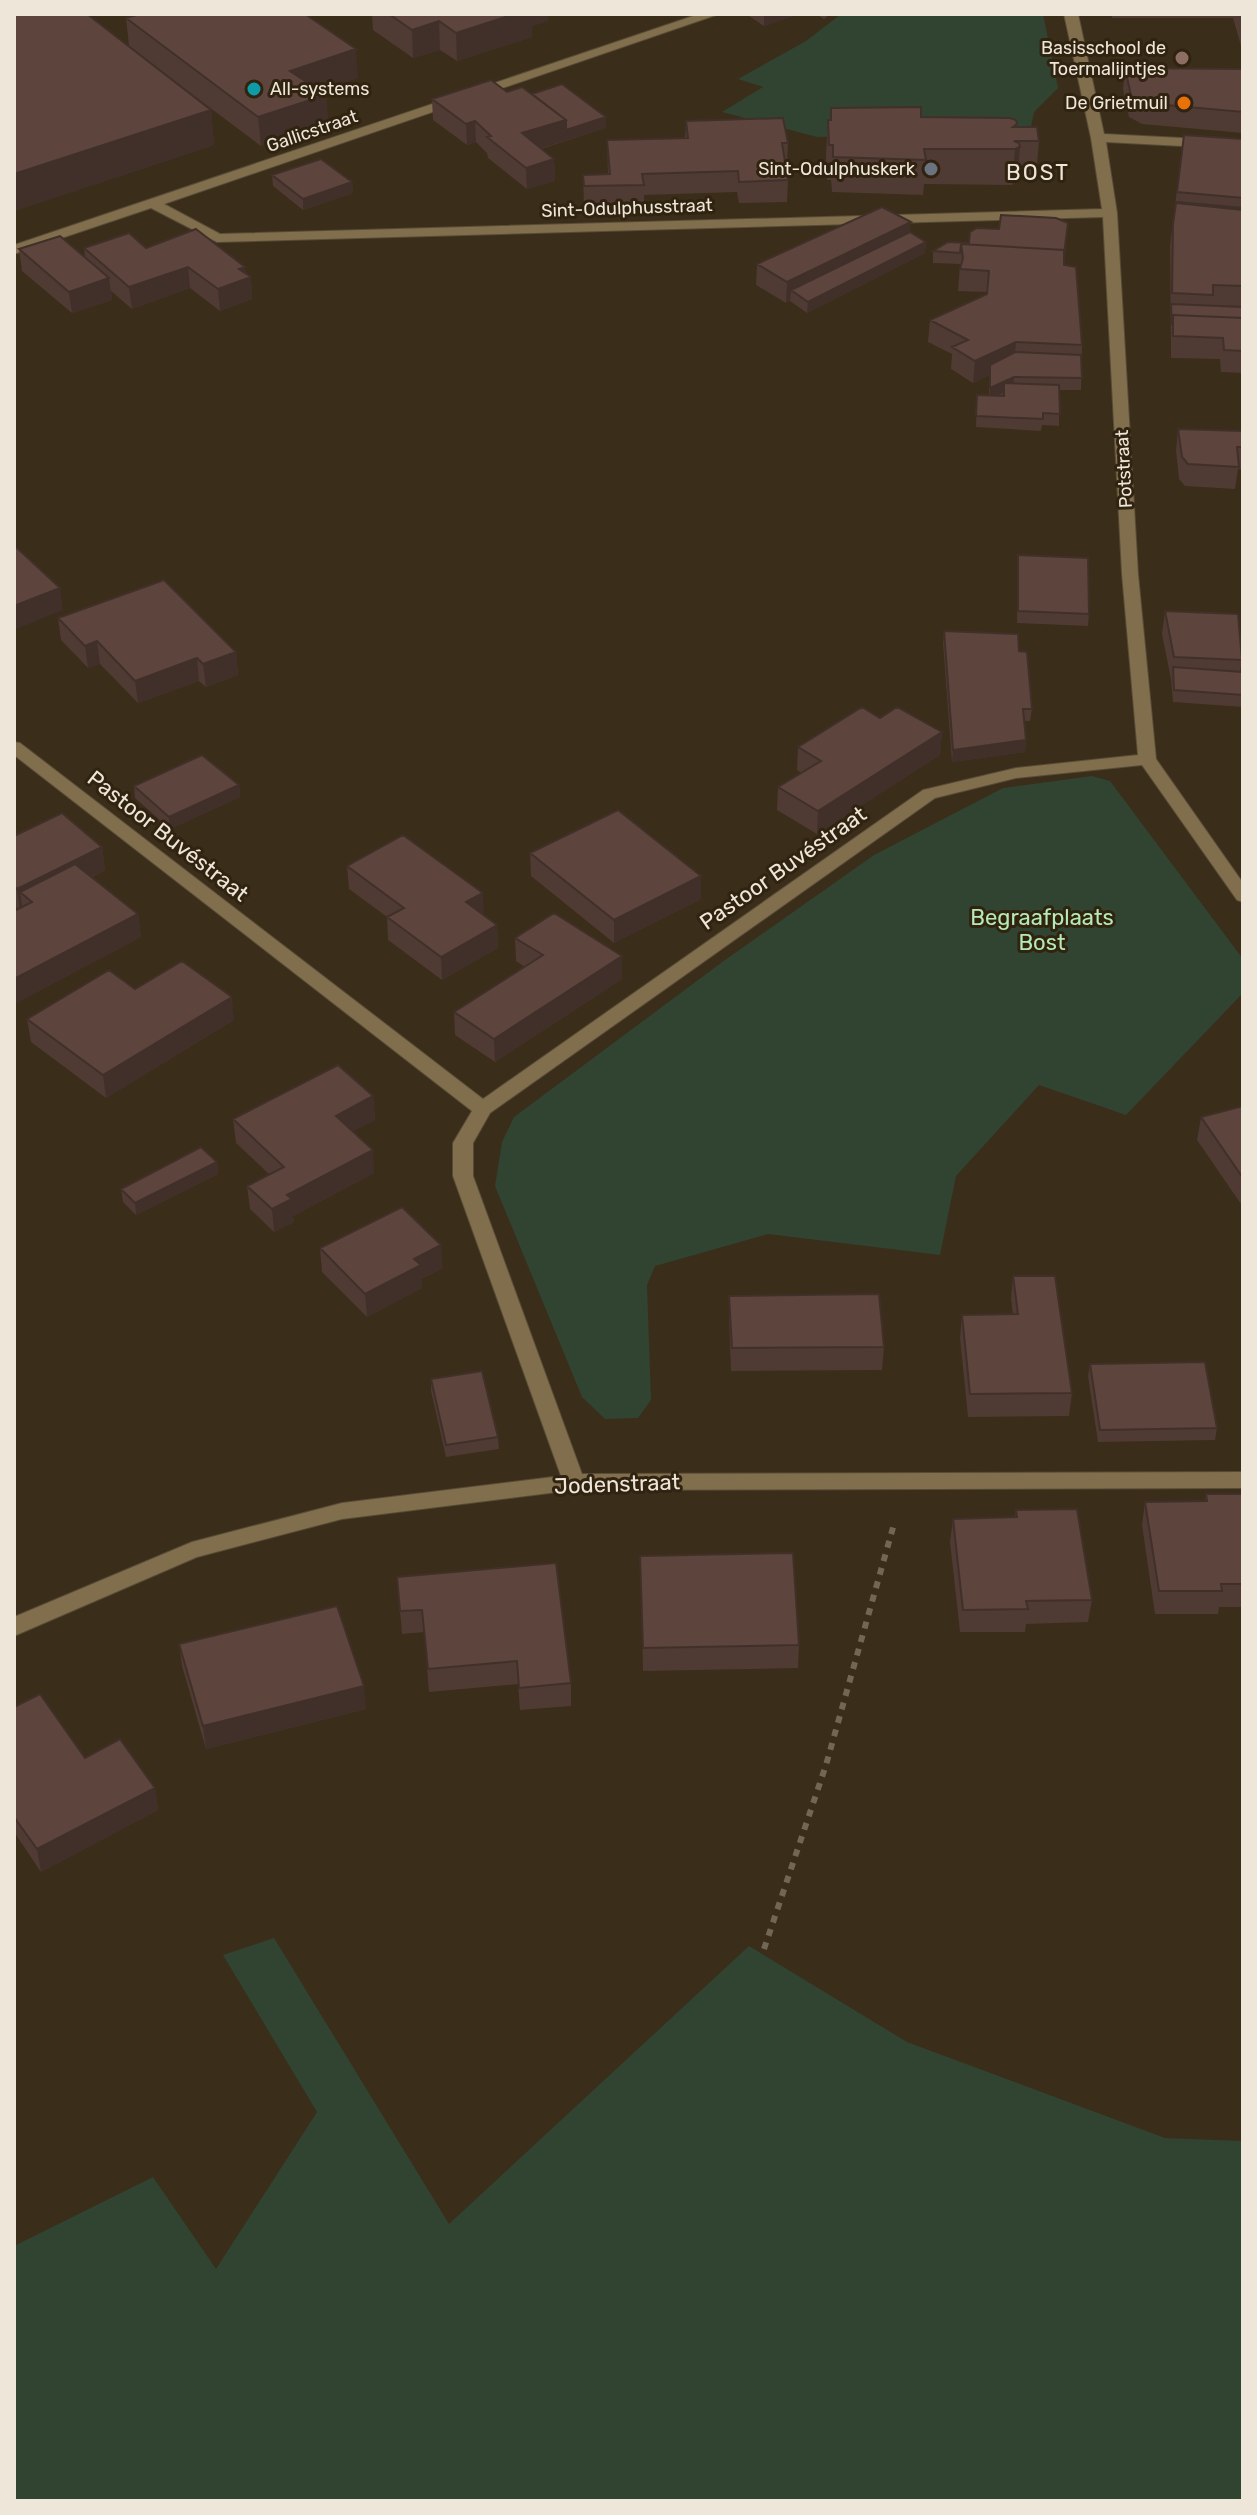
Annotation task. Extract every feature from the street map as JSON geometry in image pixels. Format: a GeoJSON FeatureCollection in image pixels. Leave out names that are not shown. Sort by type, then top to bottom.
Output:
{"type":"FeatureCollection","features":[{"type":"Feature","properties":{"kind":"street","name":"Gallicstraat"},"geometry":{"type":"LineString","coordinates":[[14,250],[712,14]]}},
{"type":"Feature","properties":{"kind":"street","name":"Potstraat"},"geometry":{"type":"LineString","coordinates":[[1071,14],[1098,138],[1110,213],[1130,574],[1147,759],[1243,896]]}},
{"type":"Feature","properties":{"kind":"street"},"geometry":{"type":"LineString","coordinates":[[1098,138],[1182,142],[1243,151]]}},
{"type":"Feature","properties":{"kind":"street","name":"Sint-Odulphusstraat"},"geometry":{"type":"LineString","coordinates":[[153,204],[217,238],[1110,213]]}},
{"type":"Feature","properties":{"kind":"street","name":"Pastoor Buvéstraat"},"geometry":{"type":"LineString","coordinates":[[14,747],[483,1109]]}},
{"type":"Feature","properties":{"kind":"street","name":"Pastoor Buvéstraat"},"geometry":{"type":"LineString","coordinates":[[574,1482],[463,1176],[463,1143],[483,1109],[929,794],[1016,773],[1147,759]]}},
{"type":"Feature","properties":{"kind":"street","name":"Jodenstraat"},"geometry":{"type":"LineString","coordinates":[[14,1627],[192,1550],[282,1526],[342,1511],[574,1482],[1243,1480]]}},
{"type":"Feature","properties":{"kind":"path"},"geometry":{"type":"LineString","coordinates":[[764,1949],[826,1765],[906,1480]]}},
{"type":"Feature","properties":{"kind":"green space"},"geometry":{"type":"Polygon","coordinates":[[[841,14],[1043,14],[1058,88],[1034,112],[1027,146],[958,133],[817,137],[722,112],[763,87],[738,79],[806,41],[841,14]]]}},
{"type":"Feature","properties":{"kind":"green space","name":"Begraafplaats Bost"},"geometry":{"type":"Polygon","coordinates":[[[1092,776],[1110,781],[1243,959],[1243,993],[1126,1115],[1039,1085],[956,1176],[940,1255],[768,1234],[655,1266],[647,1285],[651,1400],[638,1418],[605,1419],[582,1397],[495,1186],[502,1142],[514,1117],[725,960],[874,855],[1003,788],[1092,776]]]}},
{"type":"Feature","properties":{"kind":"green space"},"geometry":{"type":"Polygon","coordinates":[[[274,1938],[449,2224],[749,1946],[907,2042],[1165,2138],[1243,2141],[1243,2501],[14,2501],[14,2246],[153,2177],[216,2269],[317,2112],[223,1955],[274,1938]]]}},
{"type":"Feature","properties":{"kind":"building"},"geometry":{"type":"Polygon","coordinates":[[[87,14],[211,110],[14,174],[14,15],[87,14]]]}},
{"type":"Feature","properties":{"kind":"building","name":"All-systems"},"geometry":{"type":"Polygon","coordinates":[[[140,14],[305,14],[356,49],[290,71],[326,95],[258,117],[126,18],[140,14]]]}},
{"type":"Feature","properties":{"kind":"building"},"geometry":{"type":"Polygon","coordinates":[[[389,14],[515,14],[456,33],[439,21],[412,30],[389,14]]]}},
{"type":"Feature","properties":{"kind":"building"},"geometry":{"type":"Polygon","coordinates":[[[1125,68],[1243,69],[1243,112],[1144,103],[1131,96],[1125,68]]]}},
{"type":"Feature","properties":{"kind":"building"},"geometry":{"type":"Polygon","coordinates":[[[491,80],[507,92],[522,87],[566,120],[522,133],[554,159],[526,168],[487,137],[491,136],[475,121],[466,124],[432,99],[491,80]]]}},
{"type":"Feature","properties":{"kind":"building"},"geometry":{"type":"Polygon","coordinates":[[[562,84],[606,117],[566,130],[566,120],[532,94],[562,84]]]}},
{"type":"Feature","properties":{"kind":"building"},"geometry":{"type":"Polygon","coordinates":[[[921,107],[921,117],[1010,118],[1016,120],[1017,124],[1013,127],[1037,127],[1039,141],[1014,141],[1020,147],[1015,149],[924,149],[926,160],[833,157],[833,145],[829,145],[831,108],[921,107]]]}},
{"type":"Feature","properties":{"kind":"building"},"geometry":{"type":"Polygon","coordinates":[[[783,118],[788,143],[782,143],[788,180],[739,182],[738,171],[642,174],[644,185],[584,186],[583,175],[610,174],[607,140],[688,138],[686,121],[783,118]]]}},
{"type":"Feature","properties":{"kind":"building"},"geometry":{"type":"Polygon","coordinates":[[[1184,135],[1243,139],[1243,198],[1177,192],[1184,135]]]}},
{"type":"Feature","properties":{"kind":"building"},"geometry":{"type":"Polygon","coordinates":[[[321,159],[352,182],[303,199],[272,175],[321,159]]]}},
{"type":"Feature","properties":{"kind":"building"},"geometry":{"type":"Polygon","coordinates":[[[1176,202],[1243,210],[1176,203],[1175,208],[1176,202]]]}},
{"type":"Feature","properties":{"kind":"building"},"geometry":{"type":"Polygon","coordinates":[[[1176,203],[1243,210],[1243,286],[1213,285],[1213,295],[1172,293],[1176,203]]]}},
{"type":"Feature","properties":{"kind":"building"},"geometry":{"type":"Polygon","coordinates":[[[882,207],[911,222],[787,282],[757,264],[882,207]]]}},
{"type":"Feature","properties":{"kind":"building"},"geometry":{"type":"Polygon","coordinates":[[[1001,215],[1056,218],[1068,223],[1064,254],[1064,250],[961,244],[960,253],[933,251],[948,242],[969,243],[970,232],[977,228],[999,229],[1001,215]]]}},
{"type":"Feature","properties":{"kind":"building"},"geometry":{"type":"Polygon","coordinates":[[[196,229],[245,267],[239,269],[251,277],[218,289],[188,267],[129,287],[84,248],[129,233],[146,248],[196,229]]]}},
{"type":"Feature","properties":{"kind":"building"},"geometry":{"type":"Polygon","coordinates":[[[910,232],[926,242],[808,302],[791,290],[910,232]]]}},
{"type":"Feature","properties":{"kind":"building"},"geometry":{"type":"Polygon","coordinates":[[[60,236],[109,278],[69,292],[19,249],[60,236]]]}},
{"type":"Feature","properties":{"kind":"building"},"geometry":{"type":"Polygon","coordinates":[[[961,244],[1064,250],[1064,265],[1076,267],[1082,345],[1016,342],[975,361],[952,347],[968,340],[930,320],[987,294],[989,271],[960,269],[963,258],[961,244]]]}},
{"type":"Feature","properties":{"kind":"building"},"geometry":{"type":"Polygon","coordinates":[[[1171,304],[1243,307],[1243,318],[1173,315],[1172,325],[1171,304]]]}},
{"type":"Feature","properties":{"kind":"building"},"geometry":{"type":"Polygon","coordinates":[[[1173,315],[1243,318],[1243,351],[1224,350],[1223,338],[1173,336],[1173,315]]]}},
{"type":"Feature","properties":{"kind":"building"},"geometry":{"type":"Polygon","coordinates":[[[1015,352],[1081,355],[1082,378],[1014,377],[990,388],[990,365],[1015,352]]]}},
{"type":"Feature","properties":{"kind":"building"},"geometry":{"type":"Polygon","coordinates":[[[1004,383],[1059,385],[1060,414],[1043,413],[1043,419],[976,416],[977,395],[1004,396],[1004,383]]]}},
{"type":"Feature","properties":{"kind":"building"},"geometry":{"type":"Polygon","coordinates":[[[1178,429],[1243,431],[1243,447],[1237,447],[1239,467],[1188,464],[1182,457],[1178,429]]]}},
{"type":"Feature","properties":{"kind":"building"},"geometry":{"type":"Polygon","coordinates":[[[17,548],[60,588],[14,606],[14,549],[17,548]]]}},
{"type":"Feature","properties":{"kind":"building"},"geometry":{"type":"Polygon","coordinates":[[[1018,555],[1088,558],[1089,614],[1018,611],[1018,555]]]}},
{"type":"Feature","properties":{"kind":"building"},"geometry":{"type":"Polygon","coordinates":[[[164,580],[236,652],[203,664],[197,658],[135,681],[97,641],[85,646],[58,618],[164,580]]]}},
{"type":"Feature","properties":{"kind":"building"},"geometry":{"type":"Polygon","coordinates":[[[1165,611],[1238,614],[1242,660],[1174,657],[1165,611]]]}},
{"type":"Feature","properties":{"kind":"building"},"geometry":{"type":"Polygon","coordinates":[[[944,631],[1018,634],[1019,651],[1027,652],[1032,709],[1023,709],[1026,740],[953,750],[944,631]]]}},
{"type":"Feature","properties":{"kind":"building"},"geometry":{"type":"Polygon","coordinates":[[[1173,667],[1243,672],[1243,695],[1174,690],[1173,667]]]}},
{"type":"Feature","properties":{"kind":"building"},"geometry":{"type":"Polygon","coordinates":[[[862,707],[880,718],[897,707],[942,732],[818,811],[778,787],[821,761],[798,747],[862,707]]]}},
{"type":"Feature","properties":{"kind":"building"},"geometry":{"type":"Polygon","coordinates":[[[202,755],[239,785],[169,817],[134,786],[202,755]]]}},
{"type":"Feature","properties":{"kind":"building"},"geometry":{"type":"Polygon","coordinates":[[[618,810],[701,876],[614,920],[530,853],[618,810]]]}},
{"type":"Feature","properties":{"kind":"building"},"geometry":{"type":"Polygon","coordinates":[[[62,813],[102,847],[17,889],[14,886],[14,836],[62,813]]]}},
{"type":"Feature","properties":{"kind":"building"},"geometry":{"type":"Polygon","coordinates":[[[403,835],[483,893],[466,902],[497,925],[441,957],[387,917],[404,908],[347,866],[403,835]]]}},
{"type":"Feature","properties":{"kind":"building"},"geometry":{"type":"Polygon","coordinates":[[[75,864],[138,914],[14,979],[14,911],[32,902],[20,892],[75,864]]]}},
{"type":"Feature","properties":{"kind":"building"},"geometry":{"type":"Polygon","coordinates":[[[554,913],[622,956],[494,1039],[454,1012],[543,955],[515,938],[554,913]]]}},
{"type":"Feature","properties":{"kind":"building"},"geometry":{"type":"Polygon","coordinates":[[[182,961],[232,997],[103,1075],[27,1019],[109,970],[135,989],[182,961]]]}},
{"type":"Feature","properties":{"kind":"building"},"geometry":{"type":"Polygon","coordinates":[[[338,1065],[373,1096],[336,1116],[373,1150],[287,1195],[292,1199],[272,1209],[247,1186],[284,1167],[233,1119],[338,1065]]]}},
{"type":"Feature","properties":{"kind":"building"},"geometry":{"type":"Polygon","coordinates":[[[1243,1106],[1243,1178],[1201,1117],[1243,1106]]]}},
{"type":"Feature","properties":{"kind":"building"},"geometry":{"type":"Polygon","coordinates":[[[201,1147],[217,1162],[135,1203],[121,1189],[201,1147]]]}},
{"type":"Feature","properties":{"kind":"building"},"geometry":{"type":"Polygon","coordinates":[[[402,1207],[441,1245],[414,1259],[421,1265],[365,1294],[320,1248],[402,1207]]]}},
{"type":"Feature","properties":{"kind":"building"},"geometry":{"type":"Polygon","coordinates":[[[1013,1276],[1055,1276],[1072,1393],[970,1394],[962,1315],[1018,1314],[1013,1276]]]}},
{"type":"Feature","properties":{"kind":"building"},"geometry":{"type":"Polygon","coordinates":[[[879,1294],[884,1347],[732,1348],[729,1296],[879,1294]]]}},
{"type":"Feature","properties":{"kind":"building"},"geometry":{"type":"Polygon","coordinates":[[[1205,1362],[1217,1428],[1100,1430],[1090,1364],[1205,1362]]]}},
{"type":"Feature","properties":{"kind":"building"},"geometry":{"type":"Polygon","coordinates":[[[482,1371],[498,1437],[446,1445],[431,1379],[482,1371]]]}},
{"type":"Feature","properties":{"kind":"building"},"geometry":{"type":"Polygon","coordinates":[[[1206,1494],[1243,1494],[1243,1584],[1221,1584],[1222,1591],[1159,1591],[1145,1502],[1207,1501],[1206,1494]]]}},
{"type":"Feature","properties":{"kind":"building"},"geometry":{"type":"Polygon","coordinates":[[[1077,1509],[1092,1600],[1026,1601],[1028,1609],[963,1610],[953,1519],[1017,1517],[1016,1510],[1077,1509]]]}},
{"type":"Feature","properties":{"kind":"building"},"geometry":{"type":"Polygon","coordinates":[[[793,1553],[799,1645],[643,1648],[640,1556],[793,1553]]]}},
{"type":"Feature","properties":{"kind":"building"},"geometry":{"type":"Polygon","coordinates":[[[556,1563],[571,1683],[519,1688],[517,1661],[428,1669],[422,1610],[400,1611],[397,1577],[556,1563]]]}},
{"type":"Feature","properties":{"kind":"building"},"geometry":{"type":"Polygon","coordinates":[[[337,1606],[364,1686],[203,1726],[179,1644],[337,1606]]]}},
{"type":"Feature","properties":{"kind":"building"},"geometry":{"type":"Polygon","coordinates":[[[40,1694],[85,1758],[120,1739],[155,1788],[37,1849],[14,1817],[14,1707],[40,1694]]]}},
{"type":"Feature","properties":{"kind":"place","name":"Basisschool de Toermalijntjes"},"geometry":{"type":"Point","coordinates":[1182,58]}},
{"type":"Feature","properties":{"kind":"place","name":"All-systems"},"geometry":{"type":"Point","coordinates":[254,89]}},
{"type":"Feature","properties":{"kind":"place","name":"De Grietmuil"},"geometry":{"type":"Point","coordinates":[1184,103]}},
{"type":"Feature","properties":{"kind":"place","name":"Sint-Odulphuskerk"},"geometry":{"type":"Point","coordinates":[931,169]}},
{"type":"Feature","properties":{"kind":"district","name":"BOST"},"geometry":{"type":"Point","coordinates":[1038,172]}}]}
